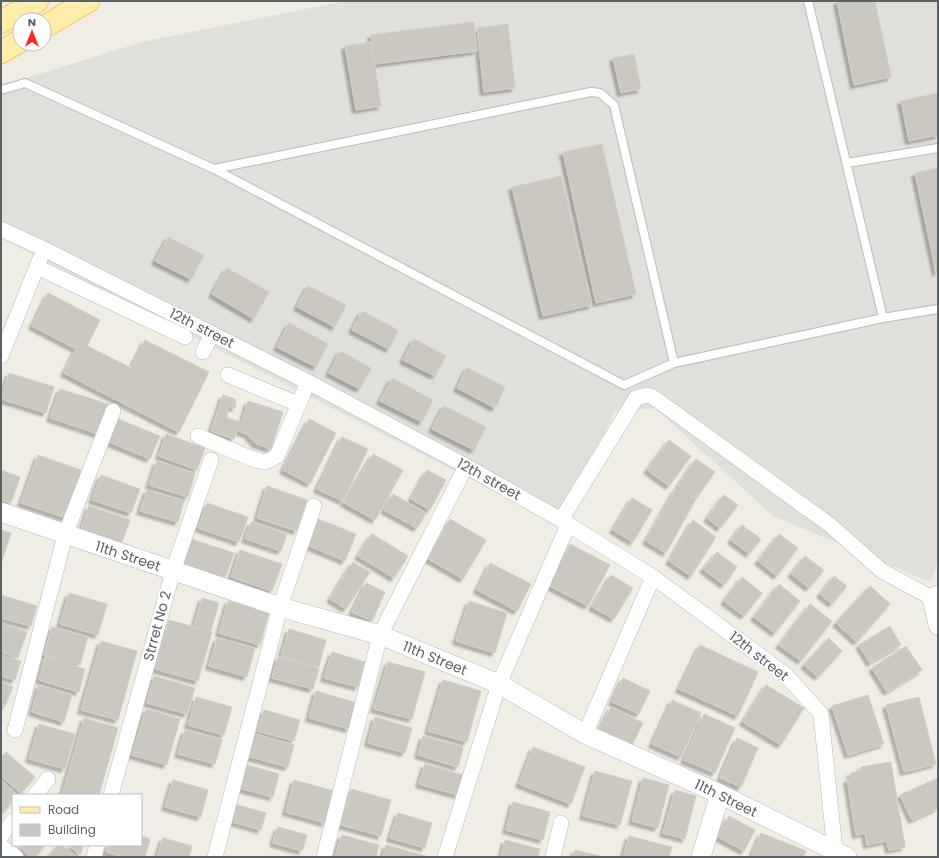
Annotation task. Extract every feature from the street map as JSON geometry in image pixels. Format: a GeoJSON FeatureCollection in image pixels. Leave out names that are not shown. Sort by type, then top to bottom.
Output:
{"type":"FeatureCollection","features":[{"type":"Feature","properties":{"kind":"main road"},"geometry":{"type":"LineString","coordinates":[[1,22],[37,1]]}},
{"type":"Feature","properties":{"kind":"main road"},"geometry":{"type":"LineString","coordinates":[[52,22],[88,1]]}},
{"type":"Feature","properties":{"kind":"main road"},"geometry":{"type":"LineString","coordinates":[[1,52],[12,46]]}},
{"type":"Feature","properties":{"kind":"street","name":"12th street"},"geometry":{"type":"LineString","coordinates":[[1,229],[44,249],[308,382],[466,466],[565,522],[653,577],[785,674],[821,714],[841,855]]}},
{"type":"Feature","properties":{"kind":"street"},"geometry":{"type":"LineString","coordinates":[[1,356],[44,249]]}},
{"type":"Feature","properties":{"kind":"street"},"geometry":{"type":"LineString","coordinates":[[37,267],[169,332],[185,337]]}},
{"type":"Feature","properties":{"kind":"street"},"geometry":{"type":"LineString","coordinates":[[169,332],[178,316]]}},
{"type":"Feature","properties":{"kind":"street"},"geometry":{"type":"LineString","coordinates":[[203,352],[212,334]]}},
{"type":"Feature","properties":{"kind":"street"},"geometry":{"type":"LineString","coordinates":[[228,375],[298,404]]}},
{"type":"Feature","properties":{"kind":"street"},"geometry":{"type":"LineString","coordinates":[[198,436],[255,460],[266,462],[277,456],[308,382]]}},
{"type":"Feature","properties":{"kind":"street"},"geometry":{"type":"LineString","coordinates":[[445,857],[499,684],[565,522],[636,398],[647,395],[653,397],[824,520],[882,571],[935,596],[938,625]]}},
{"type":"Feature","properties":{"kind":"street"},"geometry":{"type":"LineString","coordinates":[[15,730],[65,535],[113,412]]}},
{"type":"Feature","properties":{"kind":"street","name":"Strret No 2"},"geometry":{"type":"LineString","coordinates":[[111,794],[173,571],[211,460]]}},
{"type":"Feature","properties":{"kind":"street"},"geometry":{"type":"LineString","coordinates":[[324,857],[380,635],[466,466]]}},
{"type":"Feature","properties":{"kind":"street"},"geometry":{"type":"LineString","coordinates":[[215,857],[280,606],[314,506]]}},
{"type":"Feature","properties":{"kind":"street","name":"11th Street"},"geometry":{"type":"LineString","coordinates":[[1,512],[65,535],[280,606],[380,635],[499,684],[585,734],[720,794],[841,855]]}},
{"type":"Feature","properties":{"kind":"street"},"geometry":{"type":"LineString","coordinates":[[585,734],[653,577]]}},
{"type":"Feature","properties":{"kind":"street"},"geometry":{"type":"LineString","coordinates":[[36,794],[48,779]]}},
{"type":"Feature","properties":{"kind":"street"},"geometry":{"type":"LineString","coordinates":[[701,857],[720,794]]}},
{"type":"Feature","properties":{"kind":"street"},"geometry":{"type":"LineString","coordinates":[[554,857],[561,822]]}},
{"type":"Feature","properties":{"kind":"street"},"geometry":{"type":"LineString","coordinates":[[5,849],[12,824]]}},
{"type":"Feature","properties":{"kind":"street"},"geometry":{"type":"LineString","coordinates":[[94,857],[97,846]]}},
{"type":"Feature","properties":{"kind":"lane"},"geometry":{"type":"LineString","coordinates":[[808,1],[883,318]]}},
{"type":"Feature","properties":{"kind":"lane"},"geometry":{"type":"LineString","coordinates":[[1,90],[25,83],[214,170],[624,385],[674,363],[883,318],[938,308]]}},
{"type":"Feature","properties":{"kind":"lane"},"geometry":{"type":"LineString","coordinates":[[214,170],[591,92],[600,93],[614,106],[674,363]]}},
{"type":"Feature","properties":{"kind":"lane"},"geometry":{"type":"LineString","coordinates":[[847,163],[938,148]]}},
{"type":"Feature","properties":{"kind":"shaded area"},"geometry":{"type":"Polygon","coordinates":[[[345,1],[938,1],[938,563],[930,582],[773,516],[655,408],[615,411],[560,525],[1,238],[1,86],[142,42],[345,1]]]}},
{"type":"Feature","properties":{"kind":"building"},"geometry":{"type":"Polygon","coordinates":[[[837,1],[875,1],[891,77],[854,85],[837,1]]]}},
{"type":"Feature","properties":{"kind":"building"},"geometry":{"type":"Polygon","coordinates":[[[474,22],[477,51],[375,64],[371,35],[474,22]]]}},
{"type":"Feature","properties":{"kind":"building"},"geometry":{"type":"Polygon","coordinates":[[[508,24],[515,88],[484,92],[477,28],[508,24]]]}},
{"type":"Feature","properties":{"kind":"building"},"geometry":{"type":"Polygon","coordinates":[[[371,42],[381,106],[356,110],[345,46],[371,42]]]}},
{"type":"Feature","properties":{"kind":"building"},"geometry":{"type":"Polygon","coordinates":[[[634,54],[641,89],[621,93],[613,58],[634,54]]]}},
{"type":"Feature","properties":{"kind":"building"},"geometry":{"type":"Polygon","coordinates":[[[938,93],[938,135],[909,141],[901,101],[938,93]]]}},
{"type":"Feature","properties":{"kind":"building"},"geometry":{"type":"Polygon","coordinates":[[[602,144],[636,294],[596,303],[563,152],[602,144]]]}},
{"type":"Feature","properties":{"kind":"building"},"geometry":{"type":"Polygon","coordinates":[[[938,168],[938,272],[936,272],[915,173],[938,168]]]}},
{"type":"Feature","properties":{"kind":"building"},"geometry":{"type":"Polygon","coordinates":[[[561,176],[592,305],[543,316],[512,187],[561,176]]]}},
{"type":"Feature","properties":{"kind":"building"},"geometry":{"type":"Polygon","coordinates":[[[168,237],[204,255],[191,279],[155,261],[168,237]]]}},
{"type":"Feature","properties":{"kind":"building"},"geometry":{"type":"Polygon","coordinates":[[[227,268],[269,292],[254,319],[212,294],[227,268]]]}},
{"type":"Feature","properties":{"kind":"building"},"geometry":{"type":"Polygon","coordinates":[[[308,286],[346,305],[335,327],[297,307],[308,286]]]}},
{"type":"Feature","properties":{"kind":"building"},"geometry":{"type":"Polygon","coordinates":[[[48,293],[100,320],[87,346],[131,368],[145,340],[209,372],[179,432],[64,373],[76,349],[32,326],[48,293]]]}},
{"type":"Feature","properties":{"kind":"building"},"geometry":{"type":"Polygon","coordinates":[[[362,311],[398,330],[389,349],[352,330],[362,311]]]}},
{"type":"Feature","properties":{"kind":"building"},"geometry":{"type":"Polygon","coordinates":[[[289,323],[328,344],[316,367],[277,347],[289,323]]]}},
{"type":"Feature","properties":{"kind":"building"},"geometry":{"type":"Polygon","coordinates":[[[414,339],[446,356],[435,376],[403,360],[414,339]]]}},
{"type":"Feature","properties":{"kind":"building"},"geometry":{"type":"Polygon","coordinates":[[[340,351],[371,368],[360,389],[329,373],[340,351]]]}},
{"type":"Feature","properties":{"kind":"building"},"geometry":{"type":"Polygon","coordinates":[[[467,368],[505,387],[495,408],[457,388],[467,368]]]}},
{"type":"Feature","properties":{"kind":"building"},"geometry":{"type":"Polygon","coordinates":[[[9,373],[54,387],[46,413],[1,399],[9,373]]]}},
{"type":"Feature","properties":{"kind":"building"},"geometry":{"type":"Polygon","coordinates":[[[392,378],[433,400],[422,422],[380,401],[392,378]]]}},
{"type":"Feature","properties":{"kind":"building"},"geometry":{"type":"Polygon","coordinates":[[[60,389],[108,404],[98,434],[50,418],[60,389]]]}},
{"type":"Feature","properties":{"kind":"building"},"geometry":{"type":"Polygon","coordinates":[[[223,395],[235,399],[236,407],[227,408],[227,418],[242,422],[248,401],[283,412],[271,449],[256,444],[247,434],[237,431],[234,439],[211,431],[223,395]]]}},
{"type":"Feature","properties":{"kind":"building"},"geometry":{"type":"Polygon","coordinates":[[[444,406],[486,427],[474,450],[432,429],[444,406]]]}},
{"type":"Feature","properties":{"kind":"building"},"geometry":{"type":"Polygon","coordinates":[[[118,419],[160,436],[150,459],[109,442],[118,419]]]}},
{"type":"Feature","properties":{"kind":"building"},"geometry":{"type":"Polygon","coordinates":[[[309,419],[336,433],[310,484],[283,470],[309,419]]]}},
{"type":"Feature","properties":{"kind":"building"},"geometry":{"type":"Polygon","coordinates":[[[166,434],[205,448],[197,470],[159,456],[166,434]]]}},
{"type":"Feature","properties":{"kind":"building"},"geometry":{"type":"Polygon","coordinates":[[[342,437],[368,449],[343,501],[317,489],[342,437]]]}},
{"type":"Feature","properties":{"kind":"building"},"geometry":{"type":"Polygon","coordinates":[[[669,440],[691,456],[669,486],[647,470],[669,440]]]}},
{"type":"Feature","properties":{"kind":"building"},"geometry":{"type":"Polygon","coordinates":[[[373,454],[403,470],[375,520],[344,503],[373,454]]]}},
{"type":"Feature","properties":{"kind":"building"},"geometry":{"type":"Polygon","coordinates":[[[38,455],[83,471],[66,518],[21,503],[38,455]]]}},
{"type":"Feature","properties":{"kind":"building"},"geometry":{"type":"Polygon","coordinates":[[[696,459],[715,472],[696,499],[678,486],[696,459]]]}},
{"type":"Feature","properties":{"kind":"building"},"geometry":{"type":"Polygon","coordinates":[[[157,461],[195,473],[188,497],[149,485],[157,461]]]}},
{"type":"Feature","properties":{"kind":"building"},"geometry":{"type":"Polygon","coordinates":[[[1,470],[20,477],[11,503],[1,500],[1,470]]]}},
{"type":"Feature","properties":{"kind":"building"},"geometry":{"type":"Polygon","coordinates":[[[427,470],[446,480],[430,510],[411,499],[427,470]]]}},
{"type":"Feature","properties":{"kind":"building"},"geometry":{"type":"Polygon","coordinates":[[[101,475],[140,489],[131,513],[92,500],[101,475]]]}},
{"type":"Feature","properties":{"kind":"building"},"geometry":{"type":"Polygon","coordinates":[[[267,486],[307,500],[297,531],[257,518],[267,486]]]}},
{"type":"Feature","properties":{"kind":"building"},"geometry":{"type":"Polygon","coordinates":[[[676,488],[696,499],[666,553],[646,541],[676,488]]]}},
{"type":"Feature","properties":{"kind":"building"},"geometry":{"type":"Polygon","coordinates":[[[147,490],[184,501],[178,522],[140,511],[147,490]]]}},
{"type":"Feature","properties":{"kind":"building"},"geometry":{"type":"Polygon","coordinates":[[[393,494],[426,513],[417,528],[384,510],[393,494]]]}},
{"type":"Feature","properties":{"kind":"building"},"geometry":{"type":"Polygon","coordinates":[[[724,495],[738,505],[720,528],[707,518],[724,495]]]}},
{"type":"Feature","properties":{"kind":"building"},"geometry":{"type":"Polygon","coordinates":[[[632,498],[652,510],[633,542],[613,530],[632,498]]]}},
{"type":"Feature","properties":{"kind":"building"},"geometry":{"type":"Polygon","coordinates":[[[207,503],[248,517],[239,542],[198,528],[207,503]]]}},
{"type":"Feature","properties":{"kind":"building"},"geometry":{"type":"Polygon","coordinates":[[[89,506],[130,520],[121,544],[81,531],[89,506]]]}},
{"type":"Feature","properties":{"kind":"building"},"geometry":{"type":"Polygon","coordinates":[[[318,519],[356,534],[345,561],[307,545],[318,519]]]}},
{"type":"Feature","properties":{"kind":"building"},"geometry":{"type":"Polygon","coordinates":[[[450,519],[486,540],[463,579],[427,558],[450,519]]]}},
{"type":"Feature","properties":{"kind":"building"},"geometry":{"type":"Polygon","coordinates":[[[693,520],[716,537],[691,576],[669,561],[693,520]]]}},
{"type":"Feature","properties":{"kind":"building"},"geometry":{"type":"Polygon","coordinates":[[[251,522],[287,534],[281,551],[245,539],[251,522]]]}},
{"type":"Feature","properties":{"kind":"building"},"geometry":{"type":"Polygon","coordinates":[[[742,525],[761,539],[749,554],[731,540],[742,525]]]}},
{"type":"Feature","properties":{"kind":"building"},"geometry":{"type":"Polygon","coordinates":[[[1,530],[11,533],[1,564],[1,530]]]}},
{"type":"Feature","properties":{"kind":"building"},"geometry":{"type":"Polygon","coordinates":[[[372,534],[408,556],[394,578],[358,556],[372,534]]]}},
{"type":"Feature","properties":{"kind":"building"},"geometry":{"type":"Polygon","coordinates":[[[779,534],[798,548],[777,576],[758,561],[779,534]]]}},
{"type":"Feature","properties":{"kind":"building"},"geometry":{"type":"Polygon","coordinates":[[[191,539],[234,553],[225,578],[183,564],[191,539]]]}},
{"type":"Feature","properties":{"kind":"building"},"geometry":{"type":"Polygon","coordinates":[[[570,544],[610,565],[588,606],[548,585],[570,544]]]}},
{"type":"Feature","properties":{"kind":"building"},"geometry":{"type":"Polygon","coordinates":[[[240,550],[282,564],[272,591],[231,577],[240,550]]]}},
{"type":"Feature","properties":{"kind":"building"},"geometry":{"type":"Polygon","coordinates":[[[717,552],[737,567],[724,585],[703,569],[717,552]]]}},
{"type":"Feature","properties":{"kind":"building"},"geometry":{"type":"Polygon","coordinates":[[[805,556],[824,570],[809,588],[791,574],[805,556]]]}},
{"type":"Feature","properties":{"kind":"building"},"geometry":{"type":"Polygon","coordinates":[[[353,562],[370,572],[346,609],[330,599],[353,562]]]}},
{"type":"Feature","properties":{"kind":"building"},"geometry":{"type":"Polygon","coordinates":[[[490,563],[531,584],[517,611],[477,590],[490,563]]]}},
{"type":"Feature","properties":{"kind":"building"},"geometry":{"type":"Polygon","coordinates":[[[611,575],[633,588],[614,619],[592,607],[611,575]]]}},
{"type":"Feature","properties":{"kind":"building"},"geometry":{"type":"Polygon","coordinates":[[[834,576],[847,586],[832,604],[820,594],[834,576]]]}},
{"type":"Feature","properties":{"kind":"building"},"geometry":{"type":"Polygon","coordinates":[[[742,577],[762,593],[744,616],[724,601],[742,577]]]}},
{"type":"Feature","properties":{"kind":"building"},"geometry":{"type":"Polygon","coordinates":[[[366,583],[385,592],[372,621],[352,612],[366,583]]]}},
{"type":"Feature","properties":{"kind":"building"},"geometry":{"type":"Polygon","coordinates":[[[779,584],[800,601],[775,633],[754,617],[779,584]]]}},
{"type":"Feature","properties":{"kind":"building"},"geometry":{"type":"Polygon","coordinates":[[[870,586],[890,604],[857,642],[836,623],[870,586]]]}},
{"type":"Feature","properties":{"kind":"building"},"geometry":{"type":"Polygon","coordinates":[[[69,593],[107,604],[98,635],[60,624],[69,593]]]}},
{"type":"Feature","properties":{"kind":"building"},"geometry":{"type":"Polygon","coordinates":[[[1,595],[37,606],[31,626],[1,618],[1,595]]]}},
{"type":"Feature","properties":{"kind":"building"},"geometry":{"type":"Polygon","coordinates":[[[202,598],[219,603],[211,631],[194,626],[202,598]]]}},
{"type":"Feature","properties":{"kind":"building"},"geometry":{"type":"Polygon","coordinates":[[[228,601],[269,613],[260,645],[219,633],[228,601]]]}},
{"type":"Feature","properties":{"kind":"building"},"geometry":{"type":"Polygon","coordinates":[[[469,601],[507,613],[495,653],[456,641],[469,601]]]}},
{"type":"Feature","properties":{"kind":"building"},"geometry":{"type":"Polygon","coordinates":[[[810,604],[832,621],[801,661],[779,645],[810,604]]]}},
{"type":"Feature","properties":{"kind":"building"},"geometry":{"type":"Polygon","coordinates":[[[169,620],[212,632],[198,681],[155,669],[169,620]]]}},
{"type":"Feature","properties":{"kind":"building"},"geometry":{"type":"Polygon","coordinates":[[[1,623],[27,632],[18,658],[1,652],[1,623]]]}},
{"type":"Feature","properties":{"kind":"building"},"geometry":{"type":"Polygon","coordinates":[[[890,626],[901,645],[870,663],[859,645],[890,626]]]}},
{"type":"Feature","properties":{"kind":"building"},"geometry":{"type":"Polygon","coordinates":[[[52,627],[88,637],[80,665],[44,655],[52,627]]]}},
{"type":"Feature","properties":{"kind":"building"},"geometry":{"type":"Polygon","coordinates":[[[289,629],[326,640],[319,667],[281,657],[289,629]]]}},
{"type":"Feature","properties":{"kind":"building"},"geometry":{"type":"Polygon","coordinates":[[[217,638],[255,648],[247,677],[209,666],[217,638]]]}},
{"type":"Feature","properties":{"kind":"building"},"geometry":{"type":"Polygon","coordinates":[[[829,638],[842,651],[818,677],[804,665],[829,638]]]}},
{"type":"Feature","properties":{"kind":"building"},"geometry":{"type":"Polygon","coordinates":[[[101,641],[137,651],[118,720],[81,710],[101,641]]]}},
{"type":"Feature","properties":{"kind":"building"},"geometry":{"type":"Polygon","coordinates":[[[700,645],[758,672],[738,716],[679,689],[700,645]]]}},
{"type":"Feature","properties":{"kind":"building"},"geometry":{"type":"Polygon","coordinates":[[[906,646],[922,670],[887,692],[872,668],[906,646]]]}},
{"type":"Feature","properties":{"kind":"building"},"geometry":{"type":"Polygon","coordinates":[[[332,652],[365,662],[358,687],[324,678],[332,652]]]}},
{"type":"Feature","properties":{"kind":"building"},"geometry":{"type":"Polygon","coordinates":[[[1,655],[21,661],[15,680],[1,676],[1,655]]]}},
{"type":"Feature","properties":{"kind":"building"},"geometry":{"type":"Polygon","coordinates":[[[45,657],[85,669],[79,692],[39,680],[45,657]]]}},
{"type":"Feature","properties":{"kind":"building"},"geometry":{"type":"Polygon","coordinates":[[[278,657],[319,669],[313,689],[272,678],[278,657]]]}},
{"type":"Feature","properties":{"kind":"building"},"geometry":{"type":"Polygon","coordinates":[[[388,662],[425,672],[412,719],[374,709],[388,662]]]}},
{"type":"Feature","properties":{"kind":"building"},"geometry":{"type":"Polygon","coordinates":[[[154,676],[195,688],[187,714],[147,703],[154,676]]]}},
{"type":"Feature","properties":{"kind":"building"},"geometry":{"type":"Polygon","coordinates":[[[623,678],[650,691],[639,714],[612,702],[623,678]]]}},
{"type":"Feature","properties":{"kind":"building"},"geometry":{"type":"Polygon","coordinates":[[[443,680],[481,691],[467,742],[428,731],[443,680]]]}},
{"type":"Feature","properties":{"kind":"building"},"geometry":{"type":"Polygon","coordinates":[[[1,682],[13,687],[5,706],[1,705],[1,682]]]}},
{"type":"Feature","properties":{"kind":"building"},"geometry":{"type":"Polygon","coordinates":[[[39,685],[72,695],[64,722],[32,712],[39,685]]]}},
{"type":"Feature","properties":{"kind":"building"},"geometry":{"type":"Polygon","coordinates":[[[766,685],[804,708],[781,745],[743,722],[766,685]]]}},
{"type":"Feature","properties":{"kind":"building"},"geometry":{"type":"Polygon","coordinates":[[[316,691],[357,703],[349,729],[309,718],[316,691]]]}},
{"type":"Feature","properties":{"kind":"building"},"geometry":{"type":"Polygon","coordinates":[[[868,695],[884,744],[848,755],[832,706],[868,695]]]}},
{"type":"Feature","properties":{"kind":"building"},"geometry":{"type":"Polygon","coordinates":[[[196,697],[232,707],[224,735],[188,725],[196,697]]]}},
{"type":"Feature","properties":{"kind":"building"},"geometry":{"type":"Polygon","coordinates":[[[919,697],[936,764],[904,772],[886,705],[919,697]]]}},
{"type":"Feature","properties":{"kind":"building"},"geometry":{"type":"Polygon","coordinates":[[[672,700],[701,713],[681,757],[652,744],[672,700]]]}},
{"type":"Feature","properties":{"kind":"building"},"geometry":{"type":"Polygon","coordinates":[[[611,707],[643,723],[632,745],[600,729],[611,707]]]}},
{"type":"Feature","properties":{"kind":"building"},"geometry":{"type":"Polygon","coordinates":[[[146,709],[180,719],[167,765],[132,755],[146,709]]]}},
{"type":"Feature","properties":{"kind":"building"},"geometry":{"type":"Polygon","coordinates":[[[264,710],[300,720],[294,741],[257,731],[264,710]]]}},
{"type":"Feature","properties":{"kind":"building"},"geometry":{"type":"Polygon","coordinates":[[[704,714],[735,728],[715,773],[684,760],[704,714]]]}},
{"type":"Feature","properties":{"kind":"building"},"geometry":{"type":"Polygon","coordinates":[[[375,717],[412,728],[405,753],[368,743],[375,717]]]}},
{"type":"Feature","properties":{"kind":"building"},"geometry":{"type":"Polygon","coordinates":[[[84,718],[118,728],[99,794],[62,794],[84,718]]]}},
{"type":"Feature","properties":{"kind":"building"},"geometry":{"type":"Polygon","coordinates":[[[39,724],[75,734],[65,769],[29,759],[39,724]]]}},
{"type":"Feature","properties":{"kind":"building"},"geometry":{"type":"Polygon","coordinates":[[[185,730],[222,740],[215,764],[178,754],[185,730]]]}},
{"type":"Feature","properties":{"kind":"building"},"geometry":{"type":"Polygon","coordinates":[[[252,733],[294,745],[288,767],[246,756],[252,733]]]}},
{"type":"Feature","properties":{"kind":"building"},"geometry":{"type":"Polygon","coordinates":[[[423,736],[463,747],[458,767],[418,755],[423,736]]]}},
{"type":"Feature","properties":{"kind":"building"},"geometry":{"type":"Polygon","coordinates":[[[737,738],[758,748],[741,787],[720,778],[737,738]]]}},
{"type":"Feature","properties":{"kind":"building"},"geometry":{"type":"Polygon","coordinates":[[[533,747],[585,767],[571,804],[519,784],[533,747]]]}},
{"type":"Feature","properties":{"kind":"building"},"geometry":{"type":"Polygon","coordinates":[[[6,752],[35,777],[21,793],[1,776],[1,758],[6,752]]]}},
{"type":"Feature","properties":{"kind":"building"},"geometry":{"type":"Polygon","coordinates":[[[891,762],[905,847],[889,850],[887,841],[867,845],[865,833],[856,835],[847,779],[851,779],[850,773],[862,771],[861,767],[891,762]]]}},
{"type":"Feature","properties":{"kind":"building"},"geometry":{"type":"Polygon","coordinates":[[[244,764],[279,774],[273,797],[238,788],[244,764]]]}},
{"type":"Feature","properties":{"kind":"building"},"geometry":{"type":"Polygon","coordinates":[[[425,764],[463,775],[458,795],[419,784],[425,764]]]}},
{"type":"Feature","properties":{"kind":"building"},"geometry":{"type":"Polygon","coordinates":[[[595,771],[632,781],[620,825],[583,816],[595,771]]]}},
{"type":"Feature","properties":{"kind":"building"},"geometry":{"type":"Polygon","coordinates":[[[643,778],[669,785],[658,828],[632,821],[643,778]]]}},
{"type":"Feature","properties":{"kind":"building"},"geometry":{"type":"Polygon","coordinates":[[[938,778],[938,808],[912,820],[900,795],[938,778]]]}},
{"type":"Feature","properties":{"kind":"building"},"geometry":{"type":"Polygon","coordinates":[[[1,780],[17,794],[12,794],[12,802],[1,815],[1,780]]]}},
{"type":"Feature","properties":{"kind":"building"},"geometry":{"type":"Polygon","coordinates":[[[173,780],[208,790],[201,817],[165,807],[173,780]]]}},
{"type":"Feature","properties":{"kind":"building"},"geometry":{"type":"Polygon","coordinates":[[[294,780],[334,791],[325,823],[286,812],[294,780]]]}},
{"type":"Feature","properties":{"kind":"building"},"geometry":{"type":"Polygon","coordinates":[[[351,789],[391,800],[381,836],[341,825],[351,789]]]}},
{"type":"Feature","properties":{"kind":"building"},"geometry":{"type":"Polygon","coordinates":[[[675,790],[696,796],[685,839],[663,833],[675,790]]]}},
{"type":"Feature","properties":{"kind":"building"},"geometry":{"type":"Polygon","coordinates":[[[513,802],[550,812],[543,840],[506,830],[513,802]]]}},
{"type":"Feature","properties":{"kind":"building"},"geometry":{"type":"Polygon","coordinates":[[[234,804],[266,813],[261,830],[229,821],[234,804]]]}},
{"type":"Feature","properties":{"kind":"building"},"geometry":{"type":"Polygon","coordinates":[[[398,813],[432,823],[425,848],[390,838],[398,813]]]}},
{"type":"Feature","properties":{"kind":"building"},"geometry":{"type":"Polygon","coordinates":[[[729,816],[755,830],[744,851],[718,837],[729,816]]]}},
{"type":"Feature","properties":{"kind":"building"},"geometry":{"type":"Polygon","coordinates":[[[278,827],[307,835],[302,851],[273,843],[278,827]]]}},
{"type":"Feature","properties":{"kind":"building"},"geometry":{"type":"Polygon","coordinates":[[[761,833],[806,851],[803,857],[751,857],[761,833]]]}},
{"type":"Feature","properties":{"kind":"building"},"geometry":{"type":"Polygon","coordinates":[[[342,835],[379,845],[376,857],[335,857],[342,835]]]}},
{"type":"Feature","properties":{"kind":"building"},"geometry":{"type":"Polygon","coordinates":[[[142,836],[150,839],[145,857],[124,857],[106,852],[108,846],[142,846],[142,836]]]}},
{"type":"Feature","properties":{"kind":"building"},"geometry":{"type":"Polygon","coordinates":[[[629,836],[672,847],[669,857],[623,857],[629,836]]]}},
{"type":"Feature","properties":{"kind":"building"},"geometry":{"type":"Polygon","coordinates":[[[163,838],[192,846],[189,857],[157,857],[163,838]]]}},
{"type":"Feature","properties":{"kind":"building"},"geometry":{"type":"Polygon","coordinates":[[[505,840],[540,849],[538,857],[501,857],[505,840]]]}},
{"type":"Feature","properties":{"kind":"building"},"geometry":{"type":"Polygon","coordinates":[[[386,845],[426,856],[426,857],[383,857],[386,845]]]}},
{"type":"Feature","properties":{"kind":"building"},"geometry":{"type":"Polygon","coordinates":[[[19,846],[45,846],[35,857],[31,857],[19,846]]]}},
{"type":"Feature","properties":{"kind":"building"},"geometry":{"type":"Polygon","coordinates":[[[57,846],[62,846],[77,857],[49,857],[57,846]]]}},
{"type":"Feature","properties":{"kind":"building"},"geometry":{"type":"Polygon","coordinates":[[[70,846],[83,846],[80,855],[70,846]]]}},
{"type":"Feature","properties":{"kind":"building"},"geometry":{"type":"Polygon","coordinates":[[[575,850],[604,857],[573,857],[575,850]]]}}]}
